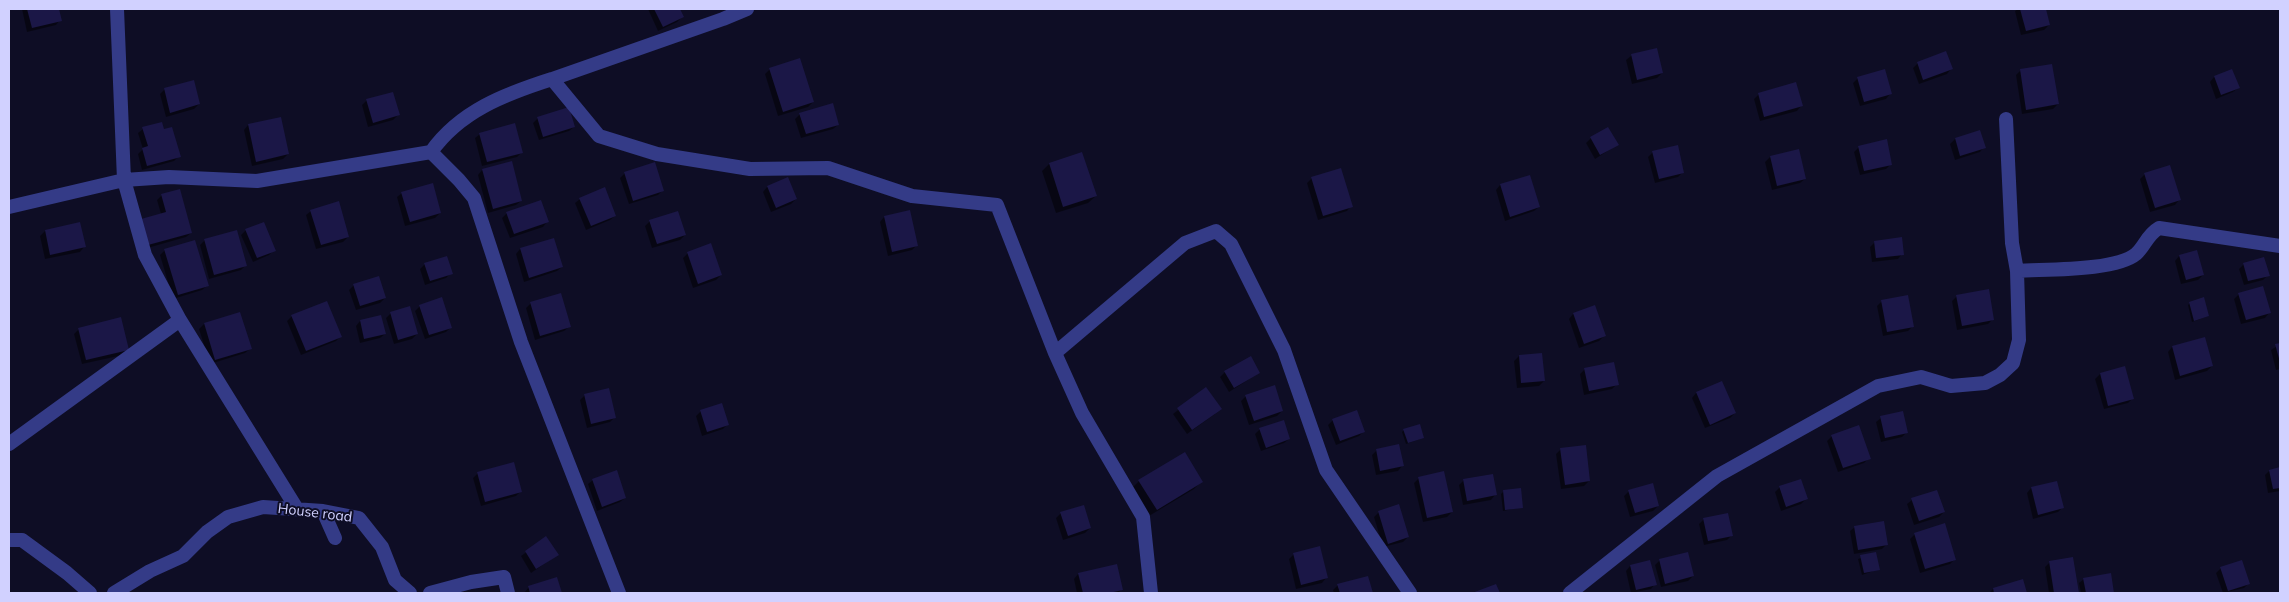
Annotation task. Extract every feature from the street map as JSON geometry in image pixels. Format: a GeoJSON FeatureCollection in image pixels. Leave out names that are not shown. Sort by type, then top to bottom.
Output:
{"type":"FeatureCollection","features":[{"type":"Feature","properties":{"kind":"street"},"geometry":{"type":"LineString","coordinates":[[117,9],[124,180],[145,256],[180,320],[297,509]]}},
{"type":"Feature","properties":{"kind":"street"},"geometry":{"type":"LineString","coordinates":[[9,207],[124,180],[169,177],[257,181],[431,152],[442,136],[467,115],[528,86],[723,19],[746,9]]}},
{"type":"Feature","properties":{"kind":"street"},"geometry":{"type":"LineString","coordinates":[[552,79],[600,136],[657,154],[750,169],[828,168],[912,196],[997,205],[1054,353],[1082,413],[1143,517],[1151,593]]}},
{"type":"Feature","properties":{"kind":"street"},"geometry":{"type":"LineString","coordinates":[[1570,593],[1717,476],[1878,386],[1921,377],[1951,386],[1985,383],[2000,375],[2013,363],[2020,340],[2017,270],[2012,243],[2006,119]]}},
{"type":"Feature","properties":{"kind":"street"},"geometry":{"type":"LineString","coordinates":[[431,152],[474,198],[524,351],[619,593]]}},
{"type":"Feature","properties":{"kind":"street"},"geometry":{"type":"LineString","coordinates":[[2017,270],[2112,265],[2137,253],[2143,242],[2159,228],[2280,246]]}},
{"type":"Feature","properties":{"kind":"street"},"geometry":{"type":"LineString","coordinates":[[1054,353],[1185,243],[1216,231],[1231,244],[1284,350],[1326,470],[1410,593]]}},
{"type":"Feature","properties":{"kind":"street"},"geometry":{"type":"LineString","coordinates":[[9,444],[180,320]]}},
{"type":"Feature","properties":{"kind":"street","name":"House road"},"geometry":{"type":"LineString","coordinates":[[114,593],[150,571],[182,556],[207,532],[228,517],[264,507],[323,511],[359,518],[382,547],[395,580],[410,593]]}},
{"type":"Feature","properties":{"kind":"street"},"geometry":{"type":"LineString","coordinates":[[323,511],[335,538]]}},
{"type":"Feature","properties":{"kind":"street"},"geometry":{"type":"LineString","coordinates":[[9,530],[15,540],[67,573],[90,593]]}},
{"type":"Feature","properties":{"kind":"street"},"geometry":{"type":"LineString","coordinates":[[430,593],[471,582],[504,577],[508,593]]}},
{"type":"Feature","properties":{"kind":"building"},"geometry":{"type":"Polygon","coordinates":[[[27,9],[59,9],[62,21],[32,28],[27,9]]]}},
{"type":"Feature","properties":{"kind":"building"},"geometry":{"type":"Polygon","coordinates":[[[654,9],[680,9],[684,17],[663,27],[654,9]]]}},
{"type":"Feature","properties":{"kind":"building"},"geometry":{"type":"Polygon","coordinates":[[[2020,9],[2046,9],[2050,25],[2026,31],[2020,9]]]}},
{"type":"Feature","properties":{"kind":"building"},"geometry":{"type":"Polygon","coordinates":[[[1657,48],[1663,73],[1637,80],[1631,54],[1657,48]]]}},
{"type":"Feature","properties":{"kind":"building"},"geometry":{"type":"Polygon","coordinates":[[[1946,51],[1953,69],[1923,80],[1917,62],[1946,51]]]}},
{"type":"Feature","properties":{"kind":"building"},"geometry":{"type":"Polygon","coordinates":[[[800,58],[814,102],[783,112],[769,68],[800,58]]]}},
{"type":"Feature","properties":{"kind":"building"},"geometry":{"type":"Polygon","coordinates":[[[2052,64],[2059,104],[2026,110],[2020,69],[2052,64]]]}},
{"type":"Feature","properties":{"kind":"building"},"geometry":{"type":"Polygon","coordinates":[[[1885,69],[1892,94],[1864,102],[1857,77],[1885,69]]]}},
{"type":"Feature","properties":{"kind":"building"},"geometry":{"type":"Polygon","coordinates":[[[2232,69],[2240,88],[2221,95],[2214,76],[2232,69]]]}},
{"type":"Feature","properties":{"kind":"building"},"geometry":{"type":"Polygon","coordinates":[[[194,80],[200,104],[170,113],[164,88],[194,80]]]}},
{"type":"Feature","properties":{"kind":"building"},"geometry":{"type":"Polygon","coordinates":[[[1796,82],[1803,106],[1764,117],[1758,93],[1796,82]]]}},
{"type":"Feature","properties":{"kind":"building"},"geometry":{"type":"Polygon","coordinates":[[[393,92],[400,115],[373,123],[366,99],[393,92]]]}},
{"type":"Feature","properties":{"kind":"building"},"geometry":{"type":"Polygon","coordinates":[[[833,103],[839,125],[806,134],[799,113],[833,103]]]}},
{"type":"Feature","properties":{"kind":"building"},"geometry":{"type":"Polygon","coordinates":[[[569,107],[575,127],[543,137],[537,117],[569,107]]]}},
{"type":"Feature","properties":{"kind":"building"},"geometry":{"type":"Polygon","coordinates":[[[281,117],[289,154],[256,162],[248,124],[281,117]]]}},
{"type":"Feature","properties":{"kind":"building"},"geometry":{"type":"Polygon","coordinates":[[[162,122],[164,129],[172,127],[181,157],[147,166],[142,148],[148,146],[142,127],[162,122]]]}},
{"type":"Feature","properties":{"kind":"building"},"geometry":{"type":"Polygon","coordinates":[[[515,123],[523,153],[487,162],[479,133],[515,123]]]}},
{"type":"Feature","properties":{"kind":"building"},"geometry":{"type":"Polygon","coordinates":[[[1608,127],[1619,145],[1600,155],[1590,137],[1608,127]]]}},
{"type":"Feature","properties":{"kind":"building"},"geometry":{"type":"Polygon","coordinates":[[[1980,130],[1986,148],[1960,156],[1955,138],[1980,130]]]}},
{"type":"Feature","properties":{"kind":"building"},"geometry":{"type":"Polygon","coordinates":[[[1887,139],[1892,165],[1864,171],[1858,146],[1887,139]]]}},
{"type":"Feature","properties":{"kind":"building"},"geometry":{"type":"Polygon","coordinates":[[[1678,145],[1684,173],[1659,179],[1652,151],[1678,145]]]}},
{"type":"Feature","properties":{"kind":"building"},"geometry":{"type":"Polygon","coordinates":[[[1799,149],[1806,179],[1777,186],[1770,156],[1799,149]]]}},
{"type":"Feature","properties":{"kind":"building"},"geometry":{"type":"Polygon","coordinates":[[[1082,152],[1097,196],[1063,207],[1049,163],[1082,152]]]}},
{"type":"Feature","properties":{"kind":"building"},"geometry":{"type":"Polygon","coordinates":[[[512,161],[522,201],[493,209],[482,169],[512,161]]]}},
{"type":"Feature","properties":{"kind":"building"},"geometry":{"type":"Polygon","coordinates":[[[655,162],[664,191],[633,201],[624,172],[655,162]]]}},
{"type":"Feature","properties":{"kind":"building"},"geometry":{"type":"Polygon","coordinates":[[[2170,165],[2181,200],[2155,208],[2144,173],[2170,165]]]}},
{"type":"Feature","properties":{"kind":"building"},"geometry":{"type":"Polygon","coordinates":[[[1341,168],[1353,207],[1323,216],[1311,177],[1341,168]]]}},
{"type":"Feature","properties":{"kind":"building"},"geometry":{"type":"Polygon","coordinates":[[[1530,175],[1540,207],[1510,217],[1500,184],[1530,175]]]}},
{"type":"Feature","properties":{"kind":"building"},"geometry":{"type":"Polygon","coordinates":[[[788,177],[797,199],[776,208],[767,186],[788,177]]]}},
{"type":"Feature","properties":{"kind":"building"},"geometry":{"type":"Polygon","coordinates":[[[433,183],[441,213],[410,222],[401,192],[433,183]]]}},
{"type":"Feature","properties":{"kind":"building"},"geometry":{"type":"Polygon","coordinates":[[[605,187],[616,216],[591,226],[579,198],[605,187]]]}},
{"type":"Feature","properties":{"kind":"building"},"geometry":{"type":"Polygon","coordinates":[[[180,189],[192,233],[148,245],[141,219],[166,212],[161,194],[180,189]]]}},
{"type":"Feature","properties":{"kind":"building"},"geometry":{"type":"Polygon","coordinates":[[[541,200],[549,222],[514,234],[506,212],[541,200]]]}},
{"type":"Feature","properties":{"kind":"building"},"geometry":{"type":"Polygon","coordinates":[[[339,201],[349,237],[321,245],[310,210],[339,201]]]}},
{"type":"Feature","properties":{"kind":"building"},"geometry":{"type":"Polygon","coordinates":[[[910,210],[918,246],[892,252],[884,216],[910,210]]]}},
{"type":"Feature","properties":{"kind":"building"},"geometry":{"type":"Polygon","coordinates":[[[678,211],[686,235],[657,244],[649,220],[678,211]]]}},
{"type":"Feature","properties":{"kind":"building"},"geometry":{"type":"Polygon","coordinates":[[[80,222],[86,247],[50,255],[45,230],[80,222]]]}},
{"type":"Feature","properties":{"kind":"building"},"geometry":{"type":"Polygon","coordinates":[[[264,222],[276,251],[257,258],[245,229],[264,222]]]}},
{"type":"Feature","properties":{"kind":"building"},"geometry":{"type":"Polygon","coordinates":[[[237,230],[247,266],[214,275],[204,239],[237,230]]]}},
{"type":"Feature","properties":{"kind":"building"},"geometry":{"type":"Polygon","coordinates":[[[1902,237],[1904,255],[1876,258],[1874,241],[1902,237]]]}},
{"type":"Feature","properties":{"kind":"building"},"geometry":{"type":"Polygon","coordinates":[[[554,238],[563,267],[529,278],[520,248],[554,238]]]}},
{"type":"Feature","properties":{"kind":"building"},"geometry":{"type":"Polygon","coordinates":[[[195,240],[209,286],[178,295],[164,249],[195,240]]]}},
{"type":"Feature","properties":{"kind":"building"},"geometry":{"type":"Polygon","coordinates":[[[711,243],[722,275],[698,284],[687,252],[711,243]]]}},
{"type":"Feature","properties":{"kind":"building"},"geometry":{"type":"Polygon","coordinates":[[[2197,250],[2204,275],[2186,280],[2179,255],[2197,250]]]}},
{"type":"Feature","properties":{"kind":"building"},"geometry":{"type":"Polygon","coordinates":[[[447,256],[453,274],[430,281],[424,263],[447,256]]]}},
{"type":"Feature","properties":{"kind":"building"},"geometry":{"type":"Polygon","coordinates":[[[2264,257],[2270,276],[2248,281],[2243,263],[2264,257]]]}},
{"type":"Feature","properties":{"kind":"building"},"geometry":{"type":"Polygon","coordinates":[[[379,276],[386,298],[360,306],[353,284],[379,276]]]}},
{"type":"Feature","properties":{"kind":"building"},"geometry":{"type":"Polygon","coordinates":[[[2263,286],[2271,313],[2246,320],[2238,293],[2263,286]]]}},
{"type":"Feature","properties":{"kind":"building"},"geometry":{"type":"Polygon","coordinates":[[[1989,289],[1994,320],[1962,326],[1956,295],[1989,289]]]}},
{"type":"Feature","properties":{"kind":"building"},"geometry":{"type":"Polygon","coordinates":[[[561,293],[571,327],[540,336],[530,302],[561,293]]]}},
{"type":"Feature","properties":{"kind":"building"},"geometry":{"type":"Polygon","coordinates":[[[1908,295],[1914,327],[1887,332],[1881,300],[1908,295]]]}},
{"type":"Feature","properties":{"kind":"building"},"geometry":{"type":"Polygon","coordinates":[[[442,297],[452,328],[429,335],[419,305],[442,297]]]}},
{"type":"Feature","properties":{"kind":"building"},"geometry":{"type":"Polygon","coordinates":[[[2204,297],[2209,316],[2194,321],[2189,302],[2204,297]]]}},
{"type":"Feature","properties":{"kind":"building"},"geometry":{"type":"Polygon","coordinates":[[[327,301],[342,337],[306,351],[291,315],[327,301]]]}},
{"type":"Feature","properties":{"kind":"building"},"geometry":{"type":"Polygon","coordinates":[[[1595,305],[1606,336],[1584,344],[1573,313],[1595,305]]]}},
{"type":"Feature","properties":{"kind":"building"},"geometry":{"type":"Polygon","coordinates":[[[410,306],[418,334],[398,340],[390,312],[410,306]]]}},
{"type":"Feature","properties":{"kind":"building"},"geometry":{"type":"Polygon","coordinates":[[[240,312],[252,349],[215,360],[204,323],[240,312]]]}},
{"type":"Feature","properties":{"kind":"building"},"geometry":{"type":"Polygon","coordinates":[[[381,315],[386,334],[364,339],[360,320],[381,315]]]}},
{"type":"Feature","properties":{"kind":"building"},"geometry":{"type":"Polygon","coordinates":[[[121,317],[129,350],[86,360],[78,328],[121,317]]]}},
{"type":"Feature","properties":{"kind":"building"},"geometry":{"type":"Polygon","coordinates":[[[2205,337],[2213,366],[2180,376],[2172,346],[2205,337]]]}},
{"type":"Feature","properties":{"kind":"building"},"geometry":{"type":"Polygon","coordinates":[[[2280,343],[2280,362],[2275,344],[2280,343]]]}},
{"type":"Feature","properties":{"kind":"building"},"geometry":{"type":"Polygon","coordinates":[[[1542,353],[1545,381],[1521,383],[1519,355],[1542,353]]]}},
{"type":"Feature","properties":{"kind":"building"},"geometry":{"type":"Polygon","coordinates":[[[1251,356],[1260,373],[1234,388],[1224,371],[1251,356]]]}},
{"type":"Feature","properties":{"kind":"building"},"geometry":{"type":"Polygon","coordinates":[[[1614,362],[1619,385],[1589,391],[1584,368],[1614,362]]]}},
{"type":"Feature","properties":{"kind":"building"},"geometry":{"type":"Polygon","coordinates":[[[2125,366],[2134,399],[2108,406],[2100,373],[2125,366]]]}},
{"type":"Feature","properties":{"kind":"building"},"geometry":{"type":"Polygon","coordinates":[[[1722,381],[1736,413],[1710,425],[1696,392],[1722,381]]]}},
{"type":"Feature","properties":{"kind":"building"},"geometry":{"type":"Polygon","coordinates":[[[1275,385],[1283,411],[1254,421],[1245,395],[1275,385]]]}},
{"type":"Feature","properties":{"kind":"building"},"geometry":{"type":"Polygon","coordinates":[[[1206,387],[1222,409],[1192,430],[1177,408],[1206,387]]]}},
{"type":"Feature","properties":{"kind":"building"},"geometry":{"type":"Polygon","coordinates":[[[609,388],[616,418],[591,424],[584,394],[609,388]]]}},
{"type":"Feature","properties":{"kind":"building"},"geometry":{"type":"Polygon","coordinates":[[[722,403],[729,425],[707,432],[700,410],[722,403]]]}},
{"type":"Feature","properties":{"kind":"building"},"geometry":{"type":"Polygon","coordinates":[[[1357,410],[1365,432],[1340,441],[1332,419],[1357,410]]]}},
{"type":"Feature","properties":{"kind":"building"},"geometry":{"type":"Polygon","coordinates":[[[1903,411],[1908,433],[1885,438],[1880,416],[1903,411]]]}},
{"type":"Feature","properties":{"kind":"building"},"geometry":{"type":"Polygon","coordinates":[[[1284,420],[1290,439],[1266,448],[1259,428],[1284,420]]]}},
{"type":"Feature","properties":{"kind":"building"},"geometry":{"type":"Polygon","coordinates":[[[1420,424],[1424,438],[1408,443],[1403,429],[1420,424]]]}},
{"type":"Feature","properties":{"kind":"building"},"geometry":{"type":"Polygon","coordinates":[[[1859,425],[1871,459],[1843,468],[1831,435],[1859,425]]]}},
{"type":"Feature","properties":{"kind":"building"},"geometry":{"type":"Polygon","coordinates":[[[1399,444],[1404,466],[1380,471],[1376,449],[1399,444]]]}},
{"type":"Feature","properties":{"kind":"building"},"geometry":{"type":"Polygon","coordinates":[[[1586,445],[1590,481],[1565,485],[1560,448],[1586,445]]]}},
{"type":"Feature","properties":{"kind":"building"},"geometry":{"type":"Polygon","coordinates":[[[1185,452],[1203,482],[1157,510],[1138,480],[1185,452]]]}},
{"type":"Feature","properties":{"kind":"building"},"geometry":{"type":"Polygon","coordinates":[[[514,462],[522,492],[485,502],[477,472],[514,462]]]}},
{"type":"Feature","properties":{"kind":"building"},"geometry":{"type":"Polygon","coordinates":[[[2280,467],[2280,488],[2273,489],[2269,470],[2280,467]]]}},
{"type":"Feature","properties":{"kind":"building"},"geometry":{"type":"Polygon","coordinates":[[[617,470],[626,498],[602,507],[592,479],[617,470]]]}},
{"type":"Feature","properties":{"kind":"building"},"geometry":{"type":"Polygon","coordinates":[[[1444,471],[1453,512],[1427,518],[1418,477],[1444,471]]]}},
{"type":"Feature","properties":{"kind":"building"},"geometry":{"type":"Polygon","coordinates":[[[1493,474],[1497,495],[1467,501],[1463,479],[1493,474]]]}},
{"type":"Feature","properties":{"kind":"building"},"geometry":{"type":"Polygon","coordinates":[[[1801,479],[1808,499],[1786,507],[1779,486],[1801,479]]]}},
{"type":"Feature","properties":{"kind":"building"},"geometry":{"type":"Polygon","coordinates":[[[2057,481],[2064,508],[2038,515],[2031,487],[2057,481]]]}},
{"type":"Feature","properties":{"kind":"building"},"geometry":{"type":"Polygon","coordinates":[[[1653,483],[1659,506],[1635,513],[1628,490],[1653,483]]]}},
{"type":"Feature","properties":{"kind":"building"},"geometry":{"type":"Polygon","coordinates":[[[1521,488],[1523,508],[1505,510],[1503,490],[1521,488]]]}},
{"type":"Feature","properties":{"kind":"building"},"geometry":{"type":"Polygon","coordinates":[[[1937,490],[1945,512],[1919,521],[1911,498],[1937,490]]]}},
{"type":"Feature","properties":{"kind":"building"},"geometry":{"type":"Polygon","coordinates":[[[1399,504],[1409,537],[1388,544],[1378,511],[1399,504]]]}},
{"type":"Feature","properties":{"kind":"building"},"geometry":{"type":"Polygon","coordinates":[[[1084,505],[1091,528],[1068,536],[1060,512],[1084,505]]]}},
{"type":"Feature","properties":{"kind":"building"},"geometry":{"type":"Polygon","coordinates":[[[1728,513],[1733,536],[1708,541],[1703,518],[1728,513]]]}},
{"type":"Feature","properties":{"kind":"building"},"geometry":{"type":"Polygon","coordinates":[[[1884,521],[1888,545],[1858,550],[1854,526],[1884,521]]]}},
{"type":"Feature","properties":{"kind":"building"},"geometry":{"type":"Polygon","coordinates":[[[1945,523],[1956,560],[1925,569],[1914,533],[1945,523]]]}},
{"type":"Feature","properties":{"kind":"building"},"geometry":{"type":"Polygon","coordinates":[[[546,536],[559,555],[536,569],[525,551],[546,536]]]}},
{"type":"Feature","properties":{"kind":"building"},"geometry":{"type":"Polygon","coordinates":[[[1320,546],[1328,578],[1301,585],[1293,553],[1320,546]]]}},
{"type":"Feature","properties":{"kind":"building"},"geometry":{"type":"Polygon","coordinates":[[[1688,552],[1694,576],[1665,584],[1659,559],[1688,552]]]}},
{"type":"Feature","properties":{"kind":"building"},"geometry":{"type":"Polygon","coordinates":[[[1876,552],[1880,570],[1864,573],[1860,555],[1876,552]]]}},
{"type":"Feature","properties":{"kind":"building"},"geometry":{"type":"Polygon","coordinates":[[[2073,557],[2079,593],[2054,593],[2049,561],[2073,557]]]}},
{"type":"Feature","properties":{"kind":"building"},"geometry":{"type":"Polygon","coordinates":[[[1650,560],[1657,585],[1636,590],[1630,565],[1650,560]]]}},
{"type":"Feature","properties":{"kind":"building"},"geometry":{"type":"Polygon","coordinates":[[[2242,560],[2250,584],[2228,591],[2220,567],[2242,560]]]}},
{"type":"Feature","properties":{"kind":"building"},"geometry":{"type":"Polygon","coordinates":[[[1117,564],[1123,590],[1109,593],[1083,593],[1078,573],[1117,564]]]}},
{"type":"Feature","properties":{"kind":"building"},"geometry":{"type":"Polygon","coordinates":[[[2111,573],[2114,593],[2086,593],[2083,578],[2111,573]]]}},
{"type":"Feature","properties":{"kind":"building"},"geometry":{"type":"Polygon","coordinates":[[[1368,576],[1373,593],[1340,593],[1337,584],[1368,576]]]}},
{"type":"Feature","properties":{"kind":"building"},"geometry":{"type":"Polygon","coordinates":[[[557,577],[562,593],[530,593],[528,586],[557,577]]]}},
{"type":"Feature","properties":{"kind":"building"},"geometry":{"type":"Polygon","coordinates":[[[2023,579],[2027,593],[1994,593],[1993,588],[2023,579]]]}},
{"type":"Feature","properties":{"kind":"building"},"geometry":{"type":"Polygon","coordinates":[[[1496,584],[1500,593],[1472,593],[1496,584]]]}}]}
